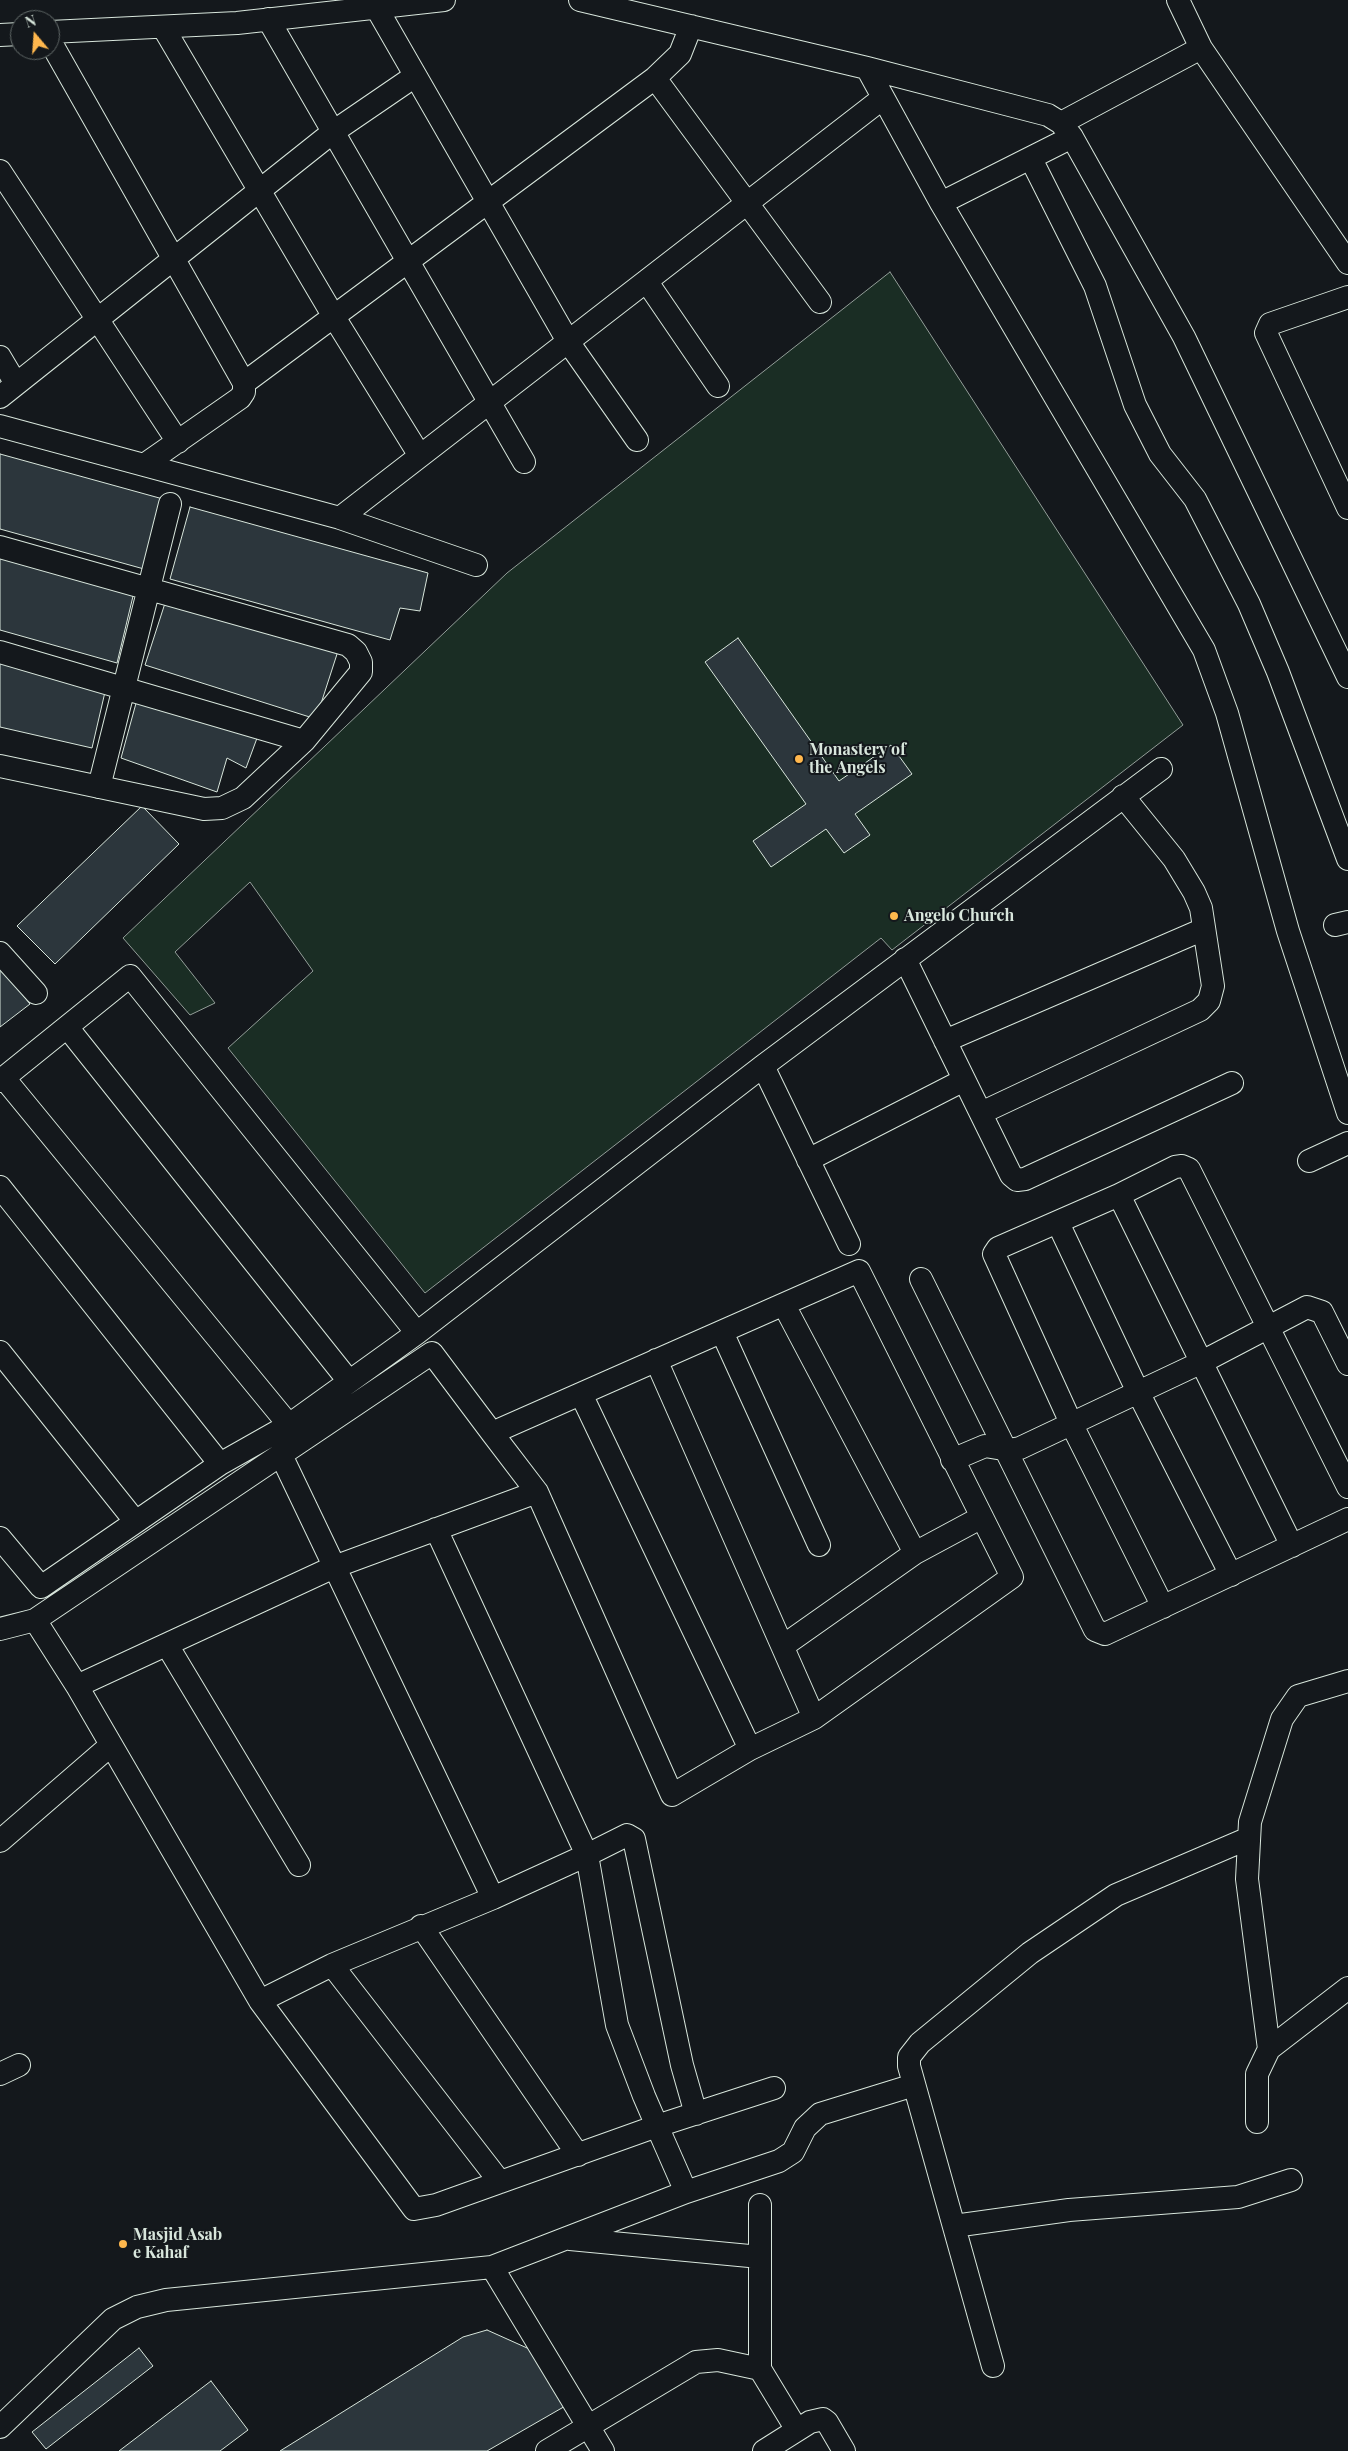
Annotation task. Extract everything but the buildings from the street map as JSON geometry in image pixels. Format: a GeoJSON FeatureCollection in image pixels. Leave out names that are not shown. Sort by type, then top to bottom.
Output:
{"type":"FeatureCollection","features":[{"type":"Feature","properties":{"kind":"street"},"geometry":{"type":"LineString","coordinates":[[60,32],[163,27],[268,19],[444,0]]}},
{"type":"Feature","properties":{"kind":"street"},"geometry":{"type":"LineString","coordinates":[[580,0],[867,68],[1048,115],[1067,130],[1184,337],[1348,677]]}},
{"type":"Feature","properties":{"kind":"street"},"geometry":{"type":"LineString","coordinates":[[1178,0],[1201,48],[1348,263]]}},
{"type":"Feature","properties":{"kind":"street"},"geometry":{"type":"LineString","coordinates":[[376,7],[568,343],[637,440]]}},
{"type":"Feature","properties":{"kind":"street"},"geometry":{"type":"LineString","coordinates":[[268,19],[524,462]]}},
{"type":"Feature","properties":{"kind":"street"},"geometry":{"type":"LineString","coordinates":[[244,383],[654,78],[680,54],[691,26]]}},
{"type":"Feature","properties":{"kind":"street"},"geometry":{"type":"LineString","coordinates":[[163,27],[334,317],[420,456]]}},
{"type":"Feature","properties":{"kind":"street"},"geometry":{"type":"LineString","coordinates":[[942,203],[1031,159],[1067,130],[1201,48]]}},
{"type":"Feature","properties":{"kind":"street"},"geometry":{"type":"LineString","coordinates":[[60,58],[244,383],[244,392],[240,398],[144,465]]}},
{"type":"Feature","properties":{"kind":"street"},"geometry":{"type":"LineString","coordinates":[[867,68],[942,203],[1204,650],[1227,713],[1288,931],[1348,1113]]}},
{"type":"Feature","properties":{"kind":"street"},"geometry":{"type":"LineString","coordinates":[[0,357],[8,390],[333,132],[415,76]]}},
{"type":"Feature","properties":{"kind":"street"},"geometry":{"type":"LineString","coordinates":[[654,78],[820,302]]}},
{"type":"Feature","properties":{"kind":"street"},"geometry":{"type":"LineString","coordinates":[[340,518],[883,98]]}},
{"type":"Feature","properties":{"kind":"street"},"geometry":{"type":"LineString","coordinates":[[1031,159],[1095,286],[1135,405],[1160,454],[1195,499],[1249,604],[1278,672],[1348,859]]}},
{"type":"Feature","properties":{"kind":"street"},"geometry":{"type":"LineString","coordinates":[[0,171],[6,196],[97,319],[178,442]]}},
{"type":"Feature","properties":{"kind":"street"},"geometry":{"type":"LineString","coordinates":[[646,282],[718,386]]}},
{"type":"Feature","properties":{"kind":"street"},"geometry":{"type":"LineString","coordinates":[[1348,297],[1270,324],[1266,333],[1348,508]]}},
{"type":"Feature","properties":{"kind":"street"},"geometry":{"type":"LineString","coordinates":[[0,426],[340,518],[476,566]]}},
{"type":"Feature","properties":{"kind":"street"},"geometry":{"type":"LineString","coordinates":[[99,787],[170,504]]}},
{"type":"Feature","properties":{"kind":"street"},"geometry":{"type":"LineString","coordinates":[[0,547],[348,645],[356,652],[361,662],[361,672],[304,741],[243,798],[222,808],[204,809],[0,766]]}},
{"type":"Feature","properties":{"kind":"street"},"geometry":{"type":"LineString","coordinates":[[0,652],[304,741]]}},
{"type":"Feature","properties":{"kind":"street"},"geometry":{"type":"LineString","coordinates":[[0,1538],[40,1587],[220,1464],[289,1424],[348,1380],[417,1333],[764,1066],[1160,769]]}},
{"type":"Feature","properties":{"kind":"street"},"geometry":{"type":"LineString","coordinates":[[980,1114],[1200,1010],[1208,1001],[1213,986],[1201,908],[1194,892],[1174,859],[1123,796]]}},
{"type":"Feature","properties":{"kind":"street"},"geometry":{"type":"LineString","coordinates":[[945,1042],[1204,929]]}},
{"type":"Feature","properties":{"kind":"street"},"geometry":{"type":"LineString","coordinates":[[0,953],[36,993]]}},
{"type":"Feature","properties":{"kind":"street"},"geometry":{"type":"LineString","coordinates":[[905,959],[980,1114],[1012,1175],[1017,1180],[1025,1179],[1232,1083]]}},
{"type":"Feature","properties":{"kind":"street"},"geometry":{"type":"LineString","coordinates":[[289,1424],[2,1079],[130,976],[417,1333]]}},
{"type":"Feature","properties":{"kind":"street"},"geometry":{"type":"LineString","coordinates":[[66,1027],[348,1380]]}},
{"type":"Feature","properties":{"kind":"street"},"geometry":{"type":"LineString","coordinates":[[764,1066],[849,1244]]}},
{"type":"Feature","properties":{"kind":"street"},"geometry":{"type":"LineString","coordinates":[[808,1160],[964,1080]]}},
{"type":"Feature","properties":{"kind":"street"},"geometry":{"type":"LineString","coordinates":[[1309,1161],[1348,1143]]}},
{"type":"Feature","properties":{"kind":"street"},"geometry":{"type":"LineString","coordinates":[[1163,1607],[1071,1423],[994,1254],[998,1248],[1058,1223],[1175,1167],[1182,1166],[1189,1169],[1348,1487]]}},
{"type":"Feature","properties":{"kind":"street"},"geometry":{"type":"LineString","coordinates":[[0,1187],[220,1464]]}},
{"type":"Feature","properties":{"kind":"street"},"geometry":{"type":"LineString","coordinates":[[1119,1195],[1292,1546]]}},
{"type":"Feature","properties":{"kind":"street"},"geometry":{"type":"LineString","coordinates":[[1058,1223],[1138,1392],[1230,1575]]}},
{"type":"Feature","properties":{"kind":"street"},"geometry":{"type":"LineString","coordinates":[[0,1629],[34,1620],[432,1353],[492,1433],[537,1492],[672,1795],[750,1749],[814,1718],[1012,1577],[859,1271],[492,1433]]}},
{"type":"Feature","properties":{"kind":"street"},"geometry":{"type":"LineString","coordinates":[[921,1279],[1094,1630],[1104,1634],[1348,1519]]}},
{"type":"Feature","properties":{"kind":"street"},"geometry":{"type":"LineString","coordinates":[[784,1304],[915,1553]]}},
{"type":"Feature","properties":{"kind":"street"},"geometry":{"type":"LineString","coordinates":[[952,1460],[985,1446],[1004,1449],[1020,1448],[1202,1362],[1307,1307],[1315,1308],[1322,1312],[1348,1364]]}},
{"type":"Feature","properties":{"kind":"street"},"geometry":{"type":"LineString","coordinates":[[722,1332],[819,1545]]}},
{"type":"Feature","properties":{"kind":"street"},"geometry":{"type":"LineString","coordinates":[[0,1352],[135,1521]]}},
{"type":"Feature","properties":{"kind":"street"},"geometry":{"type":"LineString","coordinates":[[656,1360],[814,1718]]}},
{"type":"Feature","properties":{"kind":"street"},"geometry":{"type":"LineString","coordinates":[[581,1394],[750,1749]]}},
{"type":"Feature","properties":{"kind":"street"},"geometry":{"type":"LineString","coordinates":[[280,1455],[493,1898]]}},
{"type":"Feature","properties":{"kind":"street"},"geometry":{"type":"LineString","coordinates":[[77,1686],[334,1567],[537,1492]]}},
{"type":"Feature","properties":{"kind":"street"},"geometry":{"type":"LineString","coordinates":[[783,1646],[915,1553],[982,1517]]}},
{"type":"Feature","properties":{"kind":"street"},"geometry":{"type":"LineString","coordinates":[[436,1529],[587,1855],[617,2025],[628,2057],[686,2192]]}},
{"type":"Feature","properties":{"kind":"street"},"geometry":{"type":"LineString","coordinates":[[34,1620],[77,1686],[260,2001],[414,2209],[436,2205],[657,2126],[774,2088]]}},
{"type":"Feature","properties":{"kind":"street"},"geometry":{"type":"LineString","coordinates":[[167,1645],[299,1865]]}},
{"type":"Feature","properties":{"kind":"street"},"geometry":{"type":"LineString","coordinates":[[1269,2049],[1247,1879],[1250,1822],[1282,1720],[1298,1696],[1348,1681]]}},
{"type":"Feature","properties":{"kind":"street"},"geometry":{"type":"LineString","coordinates":[[0,1842],[111,1745]]}},
{"type":"Feature","properties":{"kind":"street"},"geometry":{"type":"LineString","coordinates":[[260,2001],[332,1965],[493,1898],[627,1835],[634,1839],[682,2065],[696,2114]]}},
{"type":"Feature","properties":{"kind":"street"},"geometry":{"type":"LineString","coordinates":[[993,2366],[909,2066],[913,2050],[1030,1954],[1116,1895],[1249,1838]]}},
{"type":"Feature","properties":{"kind":"street"},"geometry":{"type":"LineString","coordinates":[[422,1926],[578,2155]]}},
{"type":"Feature","properties":{"kind":"street"},"geometry":{"type":"LineString","coordinates":[[332,1965],[500,2182]]}},
{"type":"Feature","properties":{"kind":"street"},"geometry":{"type":"LineString","coordinates":[[1258,2122],[1257,2074],[1269,2049],[1348,1988]]}},
{"type":"Feature","properties":{"kind":"street"},"geometry":{"type":"LineString","coordinates":[[0,2427],[112,2318],[137,2307],[166,2300],[492,2267],[686,2192],[789,2156],[805,2128],[820,2114],[914,2085]]}},
{"type":"Feature","properties":{"kind":"street"},"geometry":{"type":"LineString","coordinates":[[954,2226],[1069,2210],[1238,2197],[1291,2180]]}},
{"type":"Feature","properties":{"kind":"street"},"geometry":{"type":"LineString","coordinates":[[760,2205],[760,2369],[797,2430]]}},
{"type":"Feature","properties":{"kind":"street"},"geometry":{"type":"LineString","coordinates":[[565,2239],[760,2257]]}},
{"type":"Feature","properties":{"kind":"street"},"geometry":{"type":"LineString","coordinates":[[492,2267],[603,2451]]}},
{"type":"Feature","properties":{"kind":"street"},"geometry":{"type":"LineString","coordinates":[[547,2451],[696,2362],[718,2360],[760,2369]]}},
{"type":"Feature","properties":{"kind":"street"},"geometry":{"type":"LineString","coordinates":[[764,2451],[797,2430],[816,2420],[823,2419],[827,2422],[844,2451]]}},
{"type":"Feature","properties":{"kind":"green space"},"geometry":{"type":"Polygon","coordinates":[[[890,272],[1183,725],[892,950],[881,938],[425,1293],[228,1048],[313,971],[250,882],[175,952],[215,1003],[190,1015],[123,938],[507,573],[890,272]]]}},
{"type":"Feature","properties":{"kind":"place","name":"Monastery of the Angels"},"geometry":{"type":"Point","coordinates":[799,759]}},
{"type":"Feature","properties":{"kind":"place","name":"Angelo Church"},"geometry":{"type":"Point","coordinates":[894,916]}},
{"type":"Feature","properties":{"kind":"place","name":"Masjid Asab e Kahaf"},"geometry":{"type":"Point","coordinates":[123,2244]}}]}
